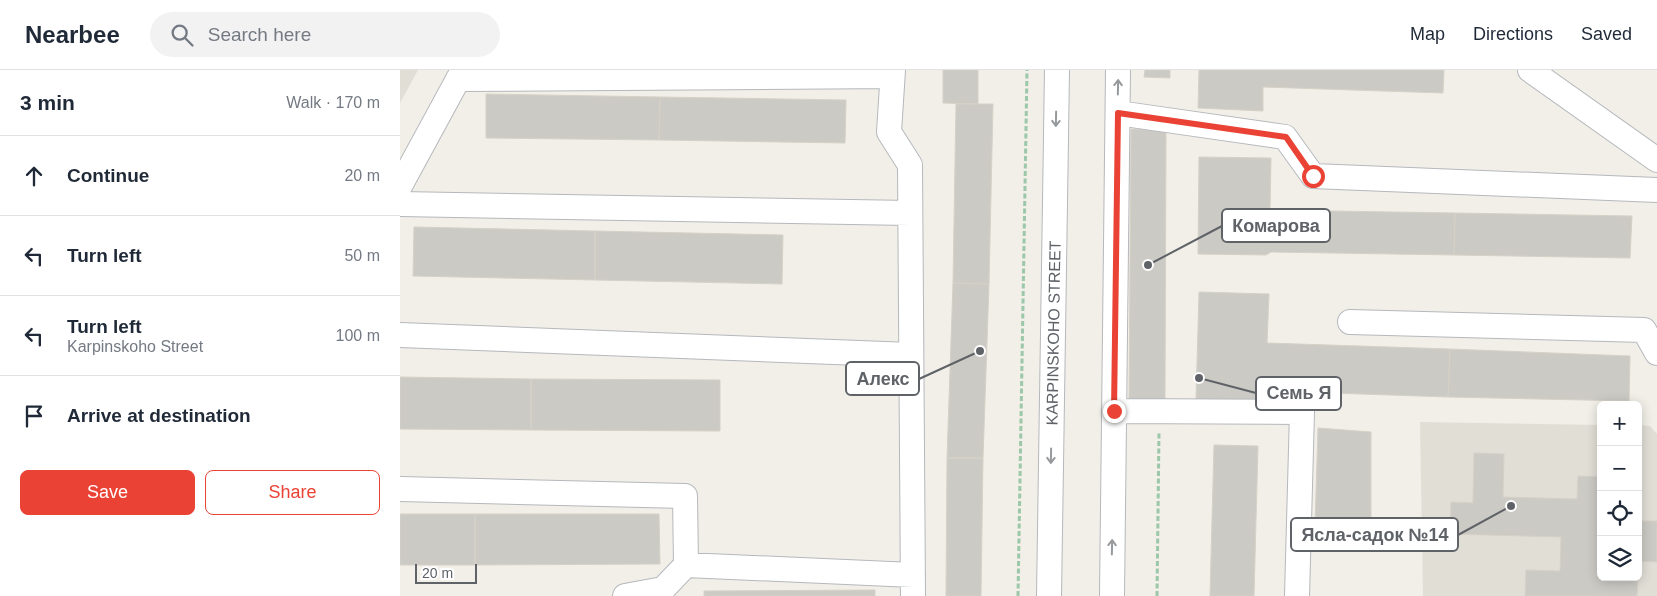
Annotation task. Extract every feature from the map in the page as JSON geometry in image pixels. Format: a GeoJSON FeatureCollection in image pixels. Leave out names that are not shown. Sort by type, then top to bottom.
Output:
{"type":"FeatureCollection","features":[{"type":"Feature","properties":{"kind":"street","name":"KARPINSKOHO STREET"},"geometry":{"type":"LineString","coordinates":[[1049,596],[1057,70]]}},
{"type":"Feature","properties":{"kind":"street"},"geometry":{"type":"LineString","coordinates":[[1112,596],[1118,70]]}},
{"type":"Feature","properties":{"kind":"street"},"geometry":{"type":"LineString","coordinates":[[1530,70],[1657,160]]}},
{"type":"Feature","properties":{"kind":"street"},"geometry":{"type":"LineString","coordinates":[[400,186],[460,75],[892,73],[890,132],[910,165],[913,585],[686,566]]}},
{"type":"Feature","properties":{"kind":"street"},"geometry":{"type":"LineString","coordinates":[[1118,113],[1286,137],[1313,176],[1657,190]]}},
{"type":"Feature","properties":{"kind":"street"},"geometry":{"type":"LineString","coordinates":[[400,204],[910,213]]}},
{"type":"Feature","properties":{"kind":"street"},"geometry":{"type":"LineString","coordinates":[[1350,322],[1644,330],[1657,353]]}},
{"type":"Feature","properties":{"kind":"street"},"geometry":{"type":"LineString","coordinates":[[400,335],[911,355]]}},
{"type":"Feature","properties":{"kind":"street"},"geometry":{"type":"LineString","coordinates":[[1114,411],[1302,412],[1297,596]]}},
{"type":"Feature","properties":{"kind":"street"},"geometry":{"type":"LineString","coordinates":[[400,489],[685,496],[686,566],[662,589],[624,596]]}},
{"type":"Feature","properties":{"kind":"path"},"geometry":{"type":"LineString","coordinates":[[1018,596],[1026,70]]}},
{"type":"Feature","properties":{"kind":"path"},"geometry":{"type":"LineString","coordinates":[[1157,596],[1160,412]]}},
{"type":"Feature","properties":{"kind":"shaded area"},"geometry":{"type":"Polygon","coordinates":[[[400,70],[418,70],[400,103],[400,70]]]}},
{"type":"Feature","properties":{"kind":"shaded area"},"geometry":{"type":"Polygon","coordinates":[[[1420,422],[1597,425],[1597,581],[1642,581],[1642,425],[1650,426],[1657,434],[1657,596],[1423,596],[1420,422]]]}},
{"type":"Feature","properties":{"kind":"building"},"geometry":{"type":"Polygon","coordinates":[[[943,70],[978,70],[978,104],[943,103],[943,70]]]}},
{"type":"Feature","properties":{"kind":"building"},"geometry":{"type":"Polygon","coordinates":[[[1145,70],[1170,70],[1170,78],[1144,77],[1145,70]]]}},
{"type":"Feature","properties":{"kind":"building"},"geometry":{"type":"Polygon","coordinates":[[[1199,70],[1444,70],[1443,93],[1263,87],[1263,111],[1198,108],[1199,70]]]}},
{"type":"Feature","properties":{"kind":"building"},"geometry":{"type":"Polygon","coordinates":[[[486,94],[660,97],[659,140],[486,138],[486,94]]]}},
{"type":"Feature","properties":{"kind":"building"},"geometry":{"type":"Polygon","coordinates":[[[660,97],[846,100],[845,143],[659,140],[660,97]]]}},
{"type":"Feature","properties":{"kind":"building"},"geometry":{"type":"Polygon","coordinates":[[[956,104],[993,104],[989,284],[953,283],[956,104]]]}},
{"type":"Feature","properties":{"kind":"building"},"geometry":{"type":"Polygon","coordinates":[[[1131,129],[1166,129],[1165,400],[1129,400],[1131,129]]]}},
{"type":"Feature","properties":{"kind":"building"},"geometry":{"type":"Polygon","coordinates":[[[1199,157],[1271,158],[1270,210],[1455,213],[1454,255],[1271,252],[1266,255],[1198,254],[1199,157]]]}},
{"type":"Feature","properties":{"kind":"building"},"geometry":{"type":"Polygon","coordinates":[[[1455,213],[1632,216],[1630,258],[1454,255],[1455,213]]]}},
{"type":"Feature","properties":{"kind":"building"},"geometry":{"type":"Polygon","coordinates":[[[414,227],[595,231],[595,280],[413,276],[414,227]]]}},
{"type":"Feature","properties":{"kind":"building"},"geometry":{"type":"Polygon","coordinates":[[[595,231],[783,235],[782,284],[595,280],[595,231]]]}},
{"type":"Feature","properties":{"kind":"building"},"geometry":{"type":"Polygon","coordinates":[[[953,283],[989,284],[983,458],[947,458],[953,283]]]}},
{"type":"Feature","properties":{"kind":"building"},"geometry":{"type":"Polygon","coordinates":[[[1199,292],[1269,294],[1267,343],[1450,349],[1448,397],[1273,391],[1273,402],[1196,399],[1199,292]]]}},
{"type":"Feature","properties":{"kind":"building"},"geometry":{"type":"Polygon","coordinates":[[[1450,349],[1630,356],[1629,401],[1448,397],[1450,349]]]}},
{"type":"Feature","properties":{"kind":"building"},"geometry":{"type":"Polygon","coordinates":[[[400,377],[531,379],[531,430],[400,429],[400,377]]]}},
{"type":"Feature","properties":{"kind":"building"},"geometry":{"type":"Polygon","coordinates":[[[531,379],[720,380],[720,431],[531,430],[531,379]]]}},
{"type":"Feature","properties":{"kind":"building"},"geometry":{"type":"Polygon","coordinates":[[[1318,428],[1371,432],[1371,529],[1315,525],[1318,428]]]}},
{"type":"Feature","properties":{"kind":"building"},"geometry":{"type":"Polygon","coordinates":[[[1214,445],[1258,446],[1254,596],[1210,596],[1214,445]]]}},
{"type":"Feature","properties":{"kind":"building"},"geometry":{"type":"Polygon","coordinates":[[[1474,453],[1504,454],[1503,497],[1577,499],[1578,476],[1597,477],[1597,581],[1638,581],[1637,596],[1525,596],[1526,570],[1560,571],[1561,537],[1450,534],[1451,502],[1473,503],[1474,453]]]}},
{"type":"Feature","properties":{"kind":"building"},"geometry":{"type":"Polygon","coordinates":[[[947,458],[983,458],[981,596],[946,596],[947,458]]]}},
{"type":"Feature","properties":{"kind":"building"},"geometry":{"type":"Polygon","coordinates":[[[400,514],[475,514],[475,565],[400,565],[400,514]]]}},
{"type":"Feature","properties":{"kind":"building"},"geometry":{"type":"Polygon","coordinates":[[[475,514],[659,514],[660,564],[475,565],[475,514]]]}},
{"type":"Feature","properties":{"kind":"building"},"geometry":{"type":"Polygon","coordinates":[[[1642,521],[1657,521],[1657,562],[1642,561],[1642,521]]]}},
{"type":"Feature","properties":{"kind":"building"},"geometry":{"type":"Polygon","coordinates":[[[875,590],[875,596],[704,596],[704,591],[875,590]]]}},
{"type":"Feature","properties":{"kind":"place","name":"Комарова"},"geometry":{"type":"Point","coordinates":[1148,265]}},
{"type":"Feature","properties":{"kind":"place","name":"Алекс"},"geometry":{"type":"Point","coordinates":[980,351]}},
{"type":"Feature","properties":{"kind":"place","name":"Семь Я"},"geometry":{"type":"Point","coordinates":[1199,378]}},
{"type":"Feature","properties":{"kind":"place","name":"Ясла-садок №14"},"geometry":{"type":"Point","coordinates":[1511,506]}},
{"type":"Feature","properties":{"kind":"route"},"geometry":{"type":"LineString","coordinates":[[1114,411],[1118,113],[1286,137],[1313,176]]}}]}
